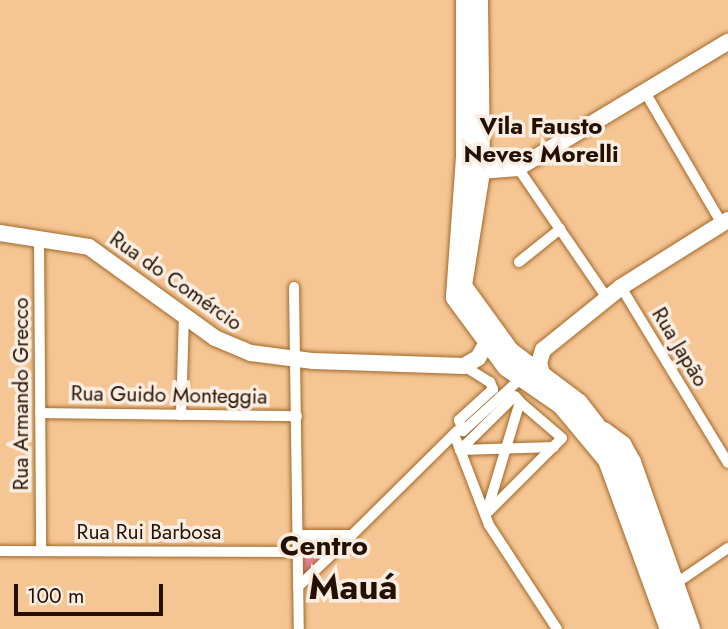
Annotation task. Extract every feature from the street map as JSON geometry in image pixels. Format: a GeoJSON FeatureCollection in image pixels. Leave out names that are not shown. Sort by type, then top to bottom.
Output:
{"type":"FeatureCollection","features":[{"type":"Feature","properties":{"kind":"main road"},"geometry":{"type":"LineString","coordinates":[[465,0],[472,172],[453,284],[463,313],[516,392],[554,399],[592,438],[626,489],[669,629]]}},
{"type":"Feature","properties":{"kind":"main road"},"geometry":{"type":"LineString","coordinates":[[479,0],[479,101],[463,286],[510,351],[573,398],[596,424],[628,452],[692,629]]}},
{"type":"Feature","properties":{"kind":"main road"},"geometry":{"type":"LineString","coordinates":[[465,36],[474,40],[475,90],[479,101]]}},
{"type":"Feature","properties":{"kind":"main road"},"geometry":{"type":"LineString","coordinates":[[472,172],[518,168],[728,42]]}},
{"type":"Feature","properties":{"kind":"main road"},"geometry":{"type":"LineString","coordinates":[[543,377],[539,363],[543,350],[621,286],[725,222]]}},
{"type":"Feature","properties":{"kind":"main road","name":"Rua do Comércio"},"geometry":{"type":"LineString","coordinates":[[0,233],[40,237],[89,247],[231,346],[297,360],[464,366]]}},
{"type":"Feature","properties":{"kind":"main road"},"geometry":{"type":"LineString","coordinates":[[464,366],[478,358],[486,344]]}},
{"type":"Feature","properties":{"kind":"main road"},"geometry":{"type":"LineString","coordinates":[[596,424],[626,489],[682,629]]}},
{"type":"Feature","properties":{"kind":"street"},"geometry":{"type":"LineString","coordinates":[[645,92],[725,222]]}},
{"type":"Feature","properties":{"kind":"street"},"geometry":{"type":"LineString","coordinates":[[518,168],[607,298]]}},
{"type":"Feature","properties":{"kind":"street"},"geometry":{"type":"LineString","coordinates":[[519,262],[560,229]]}},
{"type":"Feature","properties":{"kind":"street","name":"Rua Armando Grecco"},"geometry":{"type":"LineString","coordinates":[[40,237],[41,551]]}},
{"type":"Feature","properties":{"kind":"street","name":"Rua Japão"},"geometry":{"type":"LineString","coordinates":[[621,286],[728,463]]}},
{"type":"Feature","properties":{"kind":"street"},"geometry":{"type":"LineString","coordinates":[[294,288],[299,629]]}},
{"type":"Feature","properties":{"kind":"street"},"geometry":{"type":"LineString","coordinates":[[181,415],[184,315]]}},
{"type":"Feature","properties":{"kind":"street"},"geometry":{"type":"LineString","coordinates":[[464,366],[492,388],[459,420],[456,432],[460,450],[499,542],[556,629]]}},
{"type":"Feature","properties":{"kind":"street"},"geometry":{"type":"LineString","coordinates":[[298,587],[456,432],[469,429],[516,392]]}},
{"type":"Feature","properties":{"kind":"street"},"geometry":{"type":"LineString","coordinates":[[486,514],[506,449],[516,392]]}},
{"type":"Feature","properties":{"kind":"street"},"geometry":{"type":"LineString","coordinates":[[460,450],[516,392]]}},
{"type":"Feature","properties":{"kind":"street"},"geometry":{"type":"LineString","coordinates":[[486,514],[524,483],[555,450],[562,438],[516,392]]}},
{"type":"Feature","properties":{"kind":"street","name":"Rua Guido Monteggia"},"geometry":{"type":"LineString","coordinates":[[40,413],[297,416]]}},
{"type":"Feature","properties":{"kind":"street"},"geometry":{"type":"LineString","coordinates":[[460,450],[555,450]]}},
{"type":"Feature","properties":{"kind":"street"},"geometry":{"type":"LineString","coordinates":[[297,535],[352,535]]}},
{"type":"Feature","properties":{"kind":"street"},"geometry":{"type":"LineString","coordinates":[[675,583],[728,548]]}},
{"type":"Feature","properties":{"kind":"street","name":"Rua Rui Barbosa"},"geometry":{"type":"LineString","coordinates":[[0,551],[298,552]]}},
{"type":"Feature","properties":{"kind":"shaded area"},"geometry":{"type":"Polygon","coordinates":[[[347,537],[300,582],[300,538],[347,537]]]}},
{"type":"Feature","properties":{"kind":"district","name":"Vila Fausto Neves Morelli"},"geometry":{"type":"Point","coordinates":[541,140]}},
{"type":"Feature","properties":{"kind":"district","name":"Centro"},"geometry":{"type":"Point","coordinates":[324,546]}},
{"type":"Feature","properties":{"kind":"district","name":"Mauá"},"geometry":{"type":"Point","coordinates":[353,587]}}]}
